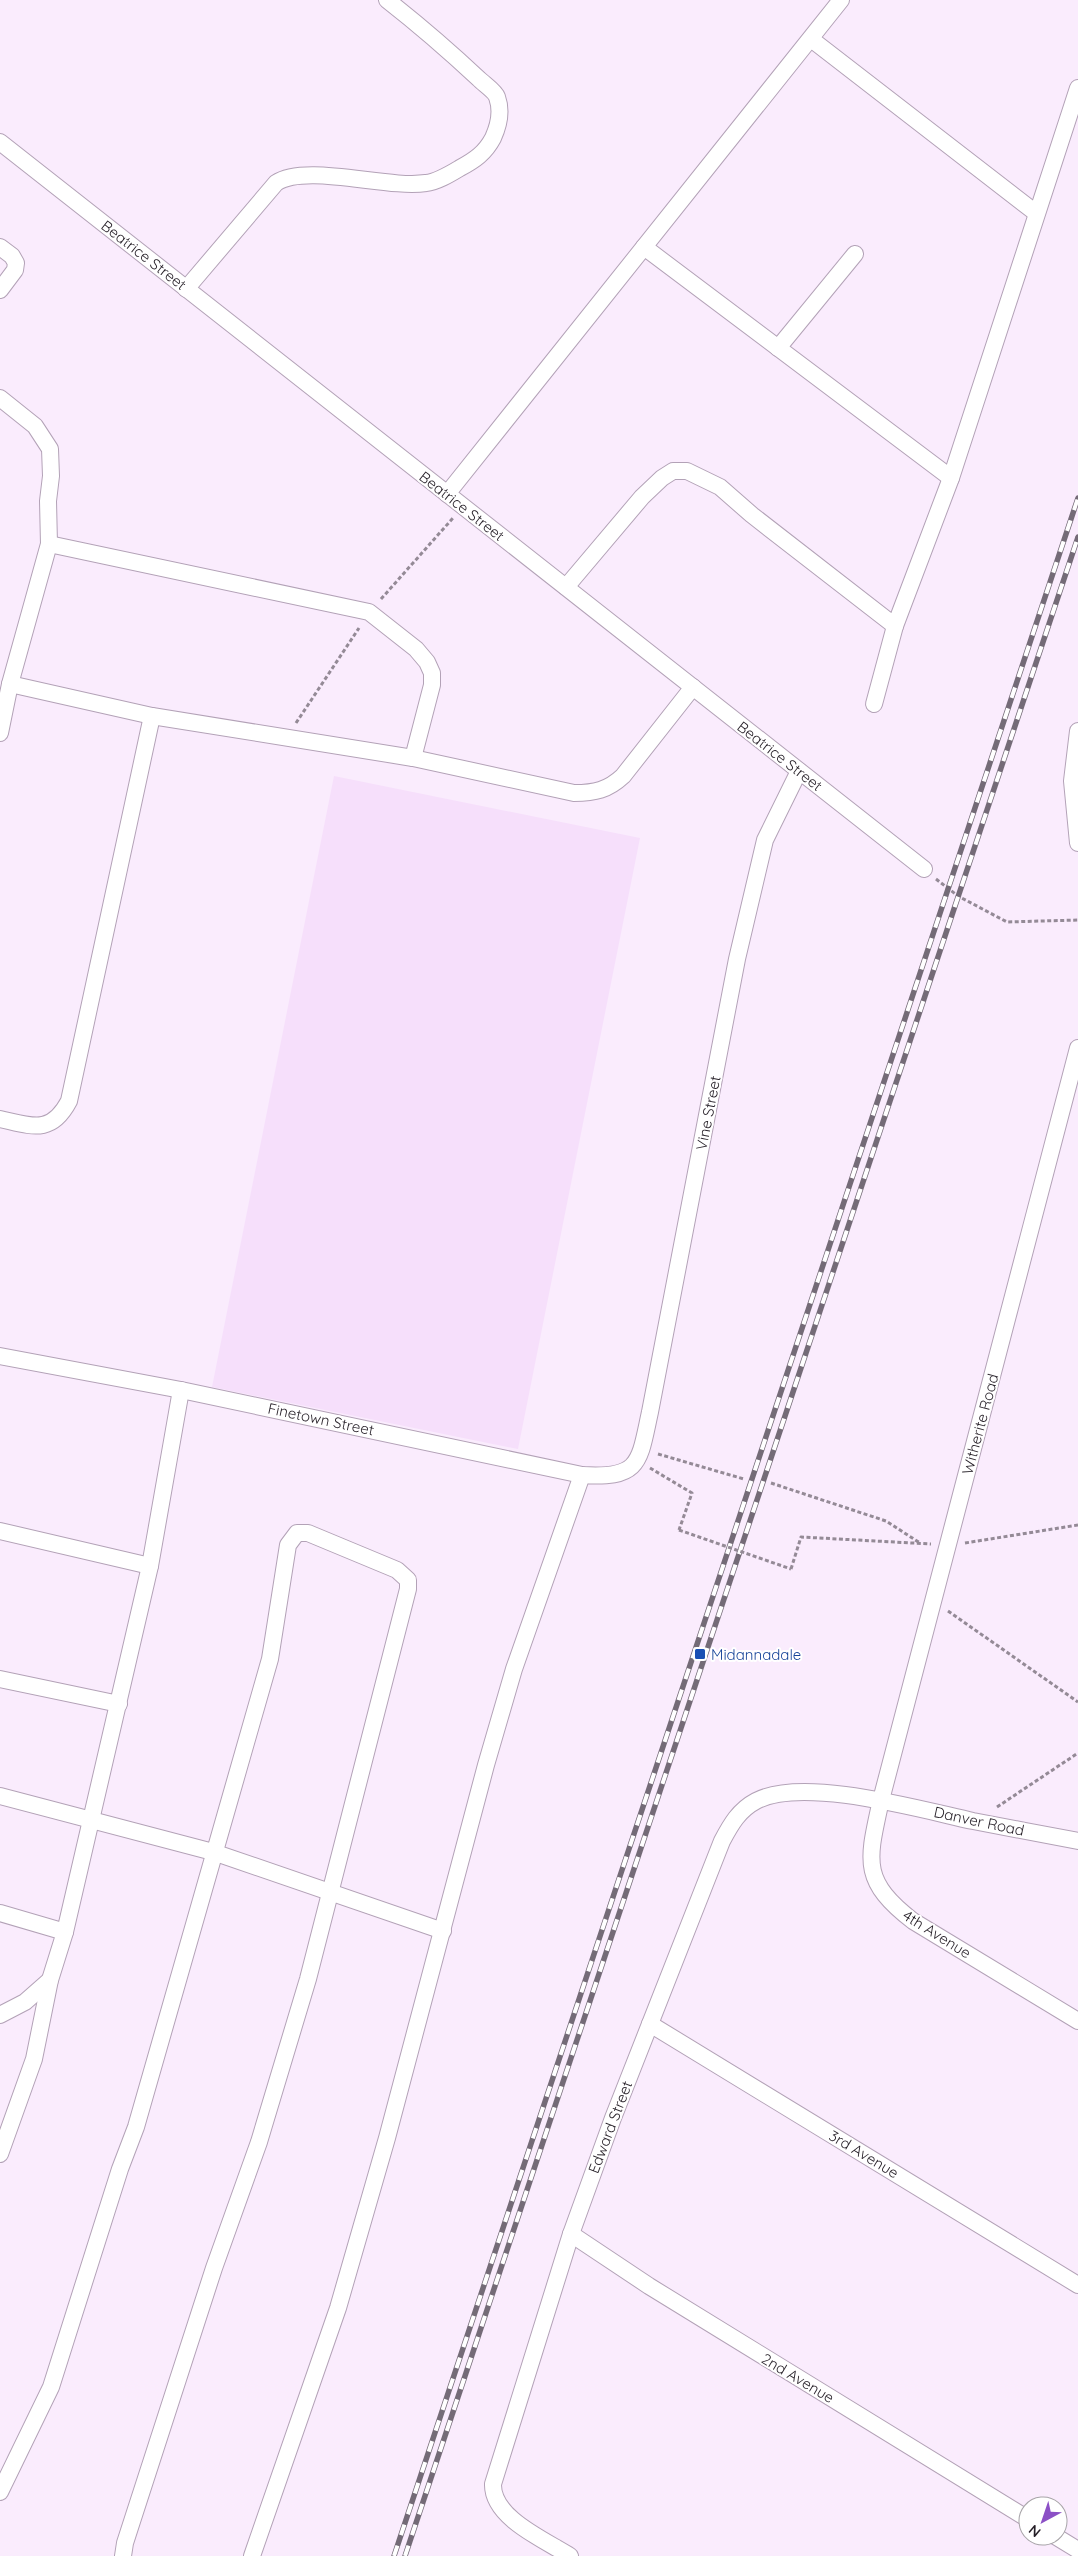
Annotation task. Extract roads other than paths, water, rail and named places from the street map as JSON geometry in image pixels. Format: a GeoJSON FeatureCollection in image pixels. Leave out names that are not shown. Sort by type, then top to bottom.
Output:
{"type":"FeatureCollection","features":[{"type":"Feature","properties":{"kind":"street"},"geometry":{"type":"LineString","coordinates":[[186,289],[276,183],[282,179],[301,176],[325,176],[427,183],[477,158],[488,148],[498,122],[497,96],[444,45],[387,0]]}},
{"type":"Feature","properties":{"kind":"street"},"geometry":{"type":"LineString","coordinates":[[447,494],[842,0]]}},
{"type":"Feature","properties":{"kind":"street"},"geometry":{"type":"LineString","coordinates":[[811,39],[1036,214]]}},
{"type":"Feature","properties":{"kind":"street"},"geometry":{"type":"LineString","coordinates":[[874,704],[895,626],[951,478],[1078,88]]}},
{"type":"Feature","properties":{"kind":"street","name":"Beatrice Street"},"geometry":{"type":"LineString","coordinates":[[0,142],[924,869]]}},
{"type":"Feature","properties":{"kind":"street"},"geometry":{"type":"LineString","coordinates":[[0,247],[12,256],[16,263],[12,274],[0,290]]}},
{"type":"Feature","properties":{"kind":"street"},"geometry":{"type":"LineString","coordinates":[[644,247],[951,478]]}},
{"type":"Feature","properties":{"kind":"street"},"geometry":{"type":"LineString","coordinates":[[778,348],[855,254]]}},
{"type":"Feature","properties":{"kind":"street"},"geometry":{"type":"LineString","coordinates":[[0,398],[35,426],[50,449],[49,544],[10,684],[0,733]]}},
{"type":"Feature","properties":{"kind":"street"},"geometry":{"type":"LineString","coordinates":[[566,587],[642,497],[662,478],[673,471],[687,471],[720,488],[895,626]]}},
{"type":"Feature","properties":{"kind":"street"},"geometry":{"type":"LineString","coordinates":[[49,544],[369,612],[416,649],[427,662],[432,673],[432,685],[413,758]]}},
{"type":"Feature","properties":{"kind":"street"},"geometry":{"type":"LineString","coordinates":[[10,684],[152,716],[413,758],[574,792],[594,793],[612,787],[623,776],[693,687]]}},
{"type":"Feature","properties":{"kind":"street"},"geometry":{"type":"LineString","coordinates":[[0,1118],[37,1127],[57,1118],[69,1101],[152,716]]}},
{"type":"Feature","properties":{"kind":"street"},"geometry":{"type":"LineString","coordinates":[[1078,731],[1072,781],[1078,843]]}},
{"type":"Feature","properties":{"kind":"street","name":"Vine Street"},"geometry":{"type":"LineString","coordinates":[[640,1455],[737,959],[765,840],[799,771]]}},
{"type":"Feature","properties":{"kind":"street","name":"Witherite Road"},"geometry":{"type":"LineString","coordinates":[[880,1800],[1078,1048]]}},
{"type":"Feature","properties":{"kind":"street","name":"Finetown Street"},"geometry":{"type":"LineString","coordinates":[[0,1356],[181,1390],[582,1475],[609,1476],[628,1471],[640,1455]]}},
{"type":"Feature","properties":{"kind":"street"},"geometry":{"type":"LineString","coordinates":[[0,2154],[34,2059],[50,1980],[65,1932],[89,1820],[119,1704],[150,1566],[181,1390]]}},
{"type":"Feature","properties":{"kind":"street"},"geometry":{"type":"LineString","coordinates":[[252,2556],[338,2308],[388,2138],[486,1764],[514,1669],[582,1475]]}},
{"type":"Feature","properties":{"kind":"street"},"geometry":{"type":"LineString","coordinates":[[0,1531],[150,1566]]}},
{"type":"Feature","properties":{"kind":"street"},"geometry":{"type":"LineString","coordinates":[[0,2492],[51,2386],[81,2288],[152,2076],[213,1852],[270,1659],[288,1546],[297,1533],[308,1533],[397,1570],[408,1580],[408,1589],[397,1638],[354,1790],[308,1979],[258,2142],[214,2268],[125,2544],[123,2556]]}},
{"type":"Feature","properties":{"kind":"street"},"geometry":{"type":"LineString","coordinates":[[0,1678],[119,1704]]}},
{"type":"Feature","properties":{"kind":"street","name":"Edward Street"},"geometry":{"type":"LineString","coordinates":[[570,2556],[500,2508],[492,2491],[494,2476],[570,2234],[722,1841],[737,1815],[757,1800],[785,1793],[829,1794],[880,1800]]}},
{"type":"Feature","properties":{"kind":"street"},"geometry":{"type":"LineString","coordinates":[[0,1796],[213,1852],[329,1894],[442,1931]]}},
{"type":"Feature","properties":{"kind":"street","name":"Danver Road"},"geometry":{"type":"LineString","coordinates":[[880,1800],[976,1822],[1078,1841]]}},
{"type":"Feature","properties":{"kind":"street","name":"4th Avenue"},"geometry":{"type":"LineString","coordinates":[[880,1800],[870,1863],[872,1875],[886,1897],[913,1920],[1078,2021]]}},
{"type":"Feature","properties":{"kind":"street"},"geometry":{"type":"LineString","coordinates":[[0,1914],[65,1932]]}},
{"type":"Feature","properties":{"kind":"street"},"geometry":{"type":"LineString","coordinates":[[0,2015],[26,2002],[50,1980]]}},
{"type":"Feature","properties":{"kind":"street","name":"3rd Avenue"},"geometry":{"type":"LineString","coordinates":[[650,2024],[1078,2285]]}},
{"type":"Feature","properties":{"kind":"street","name":"2nd Avenue"},"geometry":{"type":"LineString","coordinates":[[570,2234],[649,2286],[1018,2513]]}},
{"type":"Feature","properties":{"kind":"railway"},"geometry":{"type":"LineString","coordinates":[[394,2556],[1078,498]]}},
{"type":"Feature","properties":{"kind":"railway"},"geometry":{"type":"LineString","coordinates":[[405,2556],[1078,537]]}},
{"type":"Feature","properties":{"kind":"place","name":"Midannadale"},"geometry":{"type":"Point","coordinates":[700,1654]}}]}
